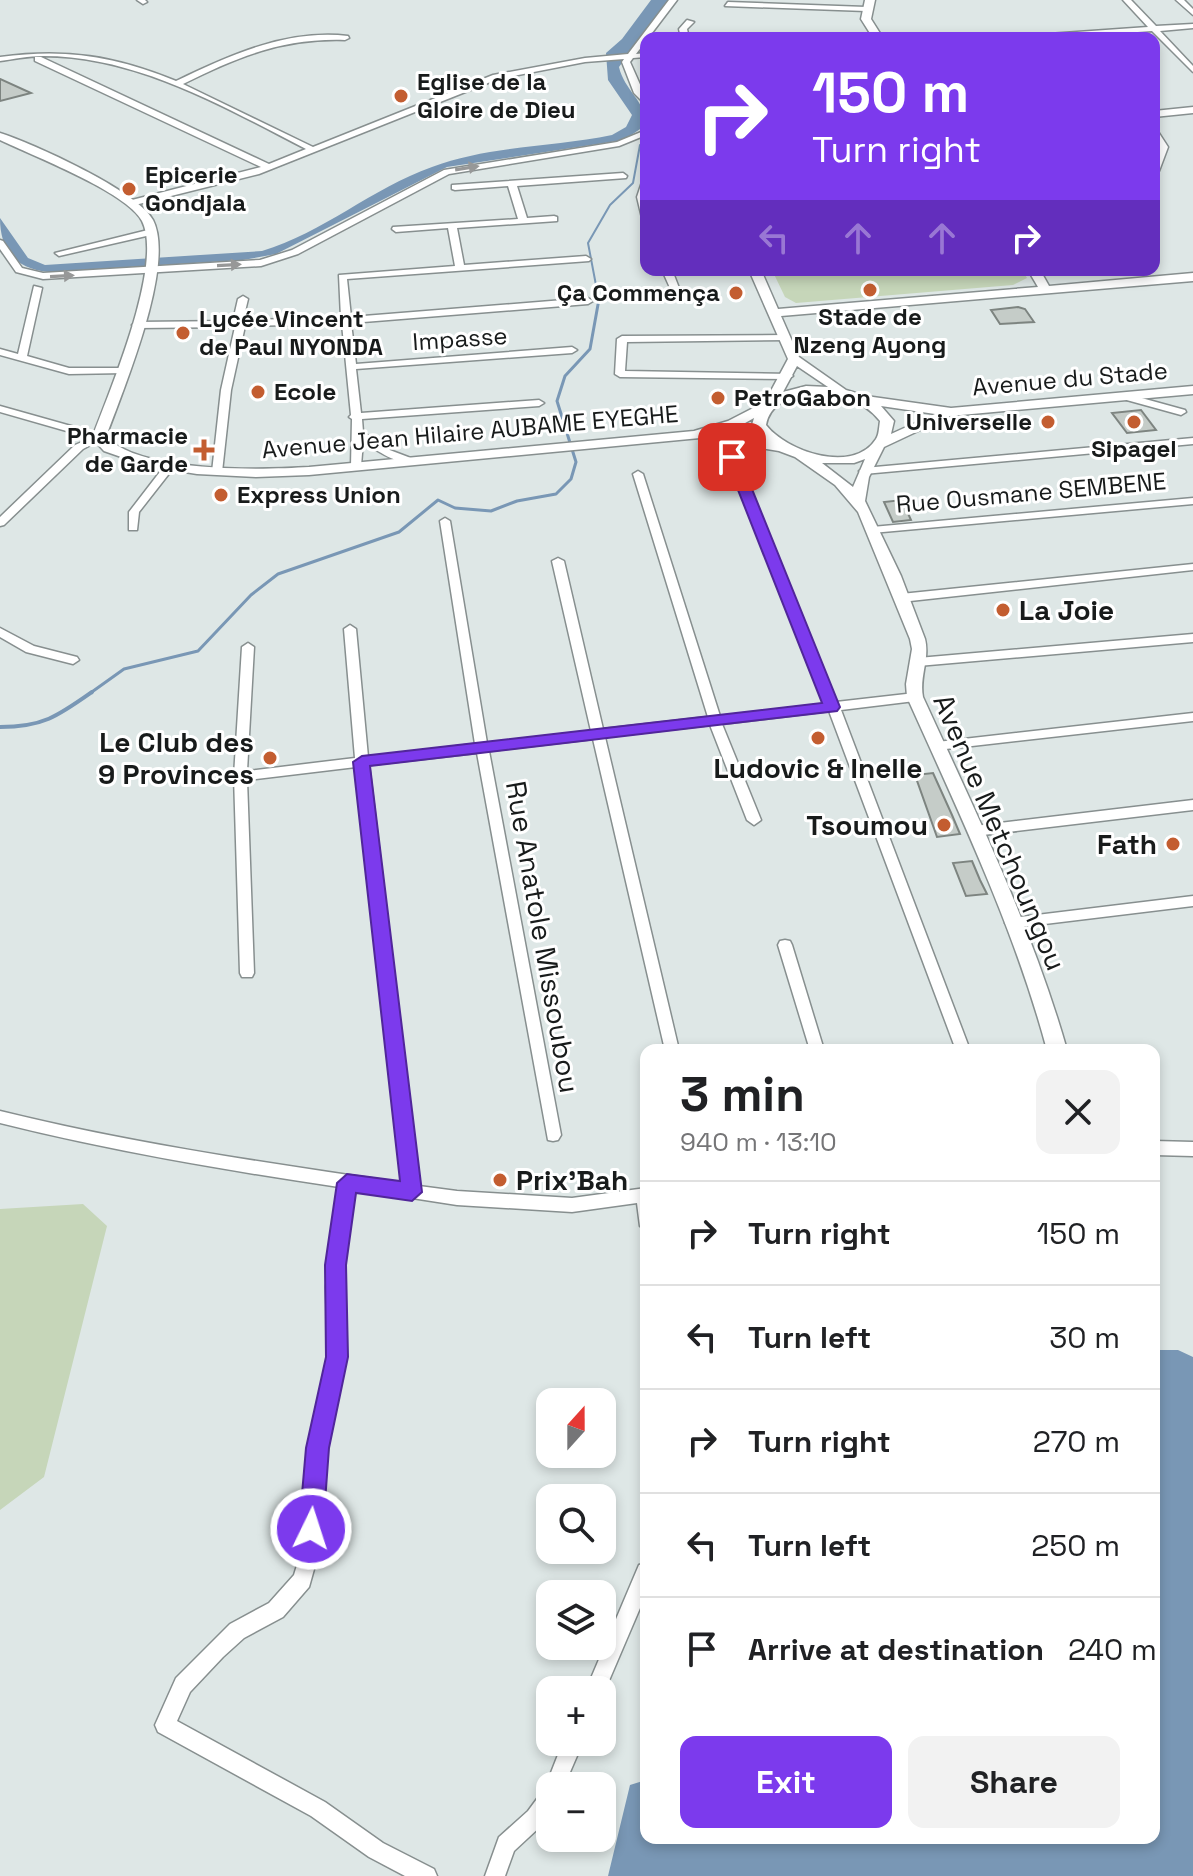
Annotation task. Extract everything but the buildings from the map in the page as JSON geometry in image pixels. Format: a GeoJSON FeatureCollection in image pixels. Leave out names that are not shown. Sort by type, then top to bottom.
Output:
{"type":"FeatureCollection","features":[{"type":"Feature","properties":{"kind":"main road"},"geometry":{"type":"LineString","coordinates":[[868,5],[867,22],[874,32]]}},
{"type":"Feature","properties":{"kind":"main road"},"geometry":{"type":"LineString","coordinates":[[1160,113],[1193,110]]}},
{"type":"Feature","properties":{"kind":"main road"},"geometry":{"type":"LineString","coordinates":[[0,136],[131,203],[149,222],[152,232],[151,265],[137,325],[99,438]]}},
{"type":"Feature","properties":{"kind":"main road"},"geometry":{"type":"LineString","coordinates":[[758,276],[794,359],[846,393],[866,400],[951,412]]}},
{"type":"Feature","properties":{"kind":"main road"},"geometry":{"type":"LineString","coordinates":[[1037,276],[1045,289]]}},
{"type":"Feature","properties":{"kind":"main road"},"geometry":{"type":"LineString","coordinates":[[775,313],[1193,277]]}},
{"type":"Feature","properties":{"kind":"main road"},"geometry":{"type":"LineString","coordinates":[[794,359],[788,376],[759,425],[772,444],[801,457],[836,479],[858,501]]}},
{"type":"Feature","properties":{"kind":"main road"},"geometry":{"type":"LineString","coordinates":[[695,435],[733,424],[770,403],[806,390],[846,393]]}},
{"type":"Feature","properties":{"kind":"main road","name":"Avenue du Stade"},"geometry":{"type":"LineString","coordinates":[[951,412],[1185,393]]}},
{"type":"Feature","properties":{"kind":"main road"},"geometry":{"type":"LineString","coordinates":[[858,501],[864,471],[888,432],[887,421],[866,400]]}},
{"type":"Feature","properties":{"kind":"main road"},"geometry":{"type":"LineString","coordinates":[[801,457],[843,460],[951,412]]}},
{"type":"Feature","properties":{"kind":"main road"},"geometry":{"type":"LineString","coordinates":[[695,435],[786,451]]}},
{"type":"Feature","properties":{"kind":"main road","name":"Avenue Jean Hilaire AUBAME EYEGHE"},"geometry":{"type":"LineString","coordinates":[[99,438],[102,443],[123,454],[170,466],[217,472],[274,473],[695,435]]}},
{"type":"Feature","properties":{"kind":"main road","name":"Avenue Metchoungou"},"geometry":{"type":"LineString","coordinates":[[858,501],[920,647],[913,680],[915,697],[975,831],[1055,1044]]}},
{"type":"Feature","properties":{"kind":"street"},"geometry":{"type":"LineString","coordinates":[[647,32],[673,0]]}},
{"type":"Feature","properties":{"kind":"street"},"geometry":{"type":"LineString","coordinates":[[1127,0],[1160,32]]}},
{"type":"Feature","properties":{"kind":"street"},"geometry":{"type":"LineString","coordinates":[[1180,0],[1193,13]]}},
{"type":"Feature","properties":{"kind":"street"},"geometry":{"type":"LineString","coordinates":[[728,4],[868,5]]}},
{"type":"Feature","properties":{"kind":"street"},"geometry":{"type":"LineString","coordinates":[[684,32],[690,22]]}},
{"type":"Feature","properties":{"kind":"street"},"geometry":{"type":"LineString","coordinates":[[1117,32],[1193,26]]}},
{"type":"Feature","properties":{"kind":"street"},"geometry":{"type":"LineString","coordinates":[[1160,32],[1193,70]]}},
{"type":"Feature","properties":{"kind":"street"},"geometry":{"type":"LineString","coordinates":[[178,83],[277,41],[311,37],[345,38]]}},
{"type":"Feature","properties":{"kind":"street"},"geometry":{"type":"LineString","coordinates":[[640,41],[628,56],[628,72],[640,93]]}},
{"type":"Feature","properties":{"kind":"street"},"geometry":{"type":"LineString","coordinates":[[131,203],[268,167],[482,81],[537,67],[640,55]]}},
{"type":"Feature","properties":{"kind":"street"},"geometry":{"type":"LineString","coordinates":[[0,59],[35,56],[104,59],[178,83],[313,150]]}},
{"type":"Feature","properties":{"kind":"street"},"geometry":{"type":"LineString","coordinates":[[35,56],[268,167]]}},
{"type":"Feature","properties":{"kind":"street"},"geometry":{"type":"LineString","coordinates":[[0,243],[19,270],[37,276],[151,265],[275,259],[440,175],[619,144],[640,135]]}},
{"type":"Feature","properties":{"kind":"street"},"geometry":{"type":"LineString","coordinates":[[455,187],[623,176]]}},
{"type":"Feature","properties":{"kind":"street"},"geometry":{"type":"LineString","coordinates":[[512,184],[523,221]]}},
{"type":"Feature","properties":{"kind":"street"},"geometry":{"type":"LineString","coordinates":[[396,229],[554,219]]}},
{"type":"Feature","properties":{"kind":"street"},"geometry":{"type":"LineString","coordinates":[[452,226],[460,268]]}},
{"type":"Feature","properties":{"kind":"street"},"geometry":{"type":"LineString","coordinates":[[59,253],[152,232]]}},
{"type":"Feature","properties":{"kind":"street"},"geometry":{"type":"LineString","coordinates":[[356,466],[358,433],[342,277],[586,259]]}},
{"type":"Feature","properties":{"kind":"street"},"geometry":{"type":"LineString","coordinates":[[669,276],[674,288]]}},
{"type":"Feature","properties":{"kind":"street"},"geometry":{"type":"LineString","coordinates":[[22,358],[37,288]]}},
{"type":"Feature","properties":{"kind":"street"},"geometry":{"type":"LineString","coordinates":[[217,472],[226,390],[243,299]]}},
{"type":"Feature","properties":{"kind":"street"},"geometry":{"type":"LineString","coordinates":[[137,325],[345,321],[588,301]]}},
{"type":"Feature","properties":{"kind":"street"},"geometry":{"type":"LineString","coordinates":[[785,338],[622,339],[620,374],[788,376]]}},
{"type":"Feature","properties":{"kind":"street","name":"Impasse"},"geometry":{"type":"LineString","coordinates":[[350,367],[572,350]]}},
{"type":"Feature","properties":{"kind":"street"},"geometry":{"type":"LineString","coordinates":[[0,352],[69,371],[122,371]]}},
{"type":"Feature","properties":{"kind":"street"},"geometry":{"type":"LineString","coordinates":[[1185,393],[1168,402],[1193,420]]}},
{"type":"Feature","properties":{"kind":"street"},"geometry":{"type":"LineString","coordinates":[[1127,397],[1181,412]]}},
{"type":"Feature","properties":{"kind":"street"},"geometry":{"type":"LineString","coordinates":[[354,417],[539,403]]}},
{"type":"Feature","properties":{"kind":"street"},"geometry":{"type":"LineString","coordinates":[[0,409],[99,438]]}},
{"type":"Feature","properties":{"kind":"street"},"geometry":{"type":"LineString","coordinates":[[358,433],[383,451],[412,462]]}},
{"type":"Feature","properties":{"kind":"street"},"geometry":{"type":"LineString","coordinates":[[0,523],[79,447],[99,438]]}},
{"type":"Feature","properties":{"kind":"street"},"geometry":{"type":"LineString","coordinates":[[864,471],[1193,441]]}},
{"type":"Feature","properties":{"kind":"street"},"geometry":{"type":"LineString","coordinates":[[732,457],[833,707],[961,1044]]}},
{"type":"Feature","properties":{"kind":"street"},"geometry":{"type":"LineString","coordinates":[[133,528],[134,512],[170,466]]}},
{"type":"Feature","properties":{"kind":"street"},"geometry":{"type":"LineString","coordinates":[[638,474],[715,721],[754,820]]}},
{"type":"Feature","properties":{"kind":"street","name":"Rue Ousmane SEMBENE"},"geometry":{"type":"LineString","coordinates":[[872,530],[1193,501]]}},
{"type":"Feature","properties":{"kind":"street","name":"Rue Anatole Missoubou"},"geometry":{"type":"LineString","coordinates":[[445,521],[482,748],[553,1135]]}},
{"type":"Feature","properties":{"kind":"street"},"geometry":{"type":"LineString","coordinates":[[558,561],[671,1044]]}},
{"type":"Feature","properties":{"kind":"street"},"geometry":{"type":"LineString","coordinates":[[901,598],[1193,567]]}},
{"type":"Feature","properties":{"kind":"street"},"geometry":{"type":"LineString","coordinates":[[350,629],[362,762],[412,1192]]}},
{"type":"Feature","properties":{"kind":"street"},"geometry":{"type":"LineString","coordinates":[[0,632],[30,649],[73,660]]}},
{"type":"Feature","properties":{"kind":"street"},"geometry":{"type":"LineString","coordinates":[[918,662],[1193,638]]}},
{"type":"Feature","properties":{"kind":"street"},"geometry":{"type":"LineString","coordinates":[[247,973],[240,776],[248,647]]}},
{"type":"Feature","properties":{"kind":"street"},"geometry":{"type":"LineString","coordinates":[[240,776],[915,697]]}},
{"type":"Feature","properties":{"kind":"street"},"geometry":{"type":"LineString","coordinates":[[937,746],[1193,717]]}},
{"type":"Feature","properties":{"kind":"street"},"geometry":{"type":"LineString","coordinates":[[975,831],[1193,805]]}},
{"type":"Feature","properties":{"kind":"street"},"geometry":{"type":"LineString","coordinates":[[1012,923],[1193,901]]}},
{"type":"Feature","properties":{"kind":"street"},"geometry":{"type":"LineString","coordinates":[[785,945],[815,1044]]}},
{"type":"Feature","properties":{"kind":"street"},"geometry":{"type":"LineString","coordinates":[[0,1117],[140,1149],[412,1192],[512,1203],[572,1205],[640,1196]]}},
{"type":"Feature","properties":{"kind":"street"},"geometry":{"type":"LineString","coordinates":[[1160,1148],[1193,1149]]}},
{"type":"Feature","properties":{"kind":"street"},"geometry":{"type":"LineString","coordinates":[[347,1183],[335,1265],[337,1357],[318,1448],[307,1562],[302,1580],[276,1610],[237,1631],[216,1650],[183,1685],[165,1725],[318,1809],[376,1850],[427,1876]]}},
{"type":"Feature","properties":{"kind":"street"},"geometry":{"type":"LineString","coordinates":[[602,1676],[640,1586]]}},
{"type":"Feature","properties":{"kind":"street"},"geometry":{"type":"LineString","coordinates":[[495,1876],[506,1844],[536,1817]]}},
{"type":"Feature","properties":{"kind":"green space","name":"Stade de Nzeng Ayong"},"geometry":{"type":"Polygon","coordinates":[[[775,276],[1027,278],[1013,285],[796,303],[785,297],[775,276]]]}},
{"type":"Feature","properties":{"kind":"green space"},"geometry":{"type":"Polygon","coordinates":[[[83,1204],[107,1226],[44,1477],[0,1510],[0,1209],[83,1204]]]}},
{"type":"Feature","properties":{"kind":"water"},"geometry":{"type":"Polygon","coordinates":[[[651,0],[668,0],[645,32],[640,32],[640,38],[619,67],[640,104],[640,129],[624,140],[447,167],[276,254],[243,260],[49,272],[19,262],[3,240],[0,218],[28,258],[45,265],[262,251],[306,233],[389,186],[432,167],[475,155],[612,135],[626,127],[632,115],[608,80],[606,53],[622,39],[651,0]]]}},
{"type":"Feature","properties":{"kind":"water"},"geometry":{"type":"Polygon","coordinates":[[[1160,1350],[1178,1350],[1193,1357],[1193,1876],[608,1876],[630,1785],[640,1782],[640,1844],[1160,1844],[1160,1350]]]}},
{"type":"Feature","properties":{"kind":"waterway"},"geometry":{"type":"LineString","coordinates":[[599,300],[588,243],[610,205],[633,183],[640,145]]}},
{"type":"Feature","properties":{"kind":"waterway"},"geometry":{"type":"LineString","coordinates":[[89,694],[124,669],[198,651],[251,595],[278,574],[399,532],[438,500],[455,508],[491,511],[517,501],[556,494],[571,479],[576,462],[557,401],[565,376],[590,349],[599,300]]}},
{"type":"Feature","properties":{"kind":"waterway"},"geometry":{"type":"LineString","coordinates":[[0,727],[39,722],[69,708],[92,692]]}},
{"type":"Feature","properties":{"kind":"place","name":"Eglise de la Gloire de Dieu"},"geometry":{"type":"Point","coordinates":[401,96]}},
{"type":"Feature","properties":{"kind":"place","name":"Epicerie Gondjala"},"geometry":{"type":"Point","coordinates":[129,189]}},
{"type":"Feature","properties":{"kind":"place","name":"Stade de Nzeng Ayong"},"geometry":{"type":"Point","coordinates":[870,290]}},
{"type":"Feature","properties":{"kind":"place","name":"Ça Commença"},"geometry":{"type":"Point","coordinates":[736,293]}},
{"type":"Feature","properties":{"kind":"place","name":"Lycée Vincent de Paul NYONDA"},"geometry":{"type":"Point","coordinates":[183,333]}},
{"type":"Feature","properties":{"kind":"place","name":"Ecole"},"geometry":{"type":"Point","coordinates":[258,392]}},
{"type":"Feature","properties":{"kind":"place","name":"PetroGabon"},"geometry":{"type":"Point","coordinates":[718,398]}},
{"type":"Feature","properties":{"kind":"place","name":"Universelle"},"geometry":{"type":"Point","coordinates":[1048,422]}},
{"type":"Feature","properties":{"kind":"place","name":"Sipagel"},"geometry":{"type":"Point","coordinates":[1134,422]}},
{"type":"Feature","properties":{"kind":"place","name":"Pharmacie de Garde"},"geometry":{"type":"Point","coordinates":[204,450]}},
{"type":"Feature","properties":{"kind":"place","name":"Express Union"},"geometry":{"type":"Point","coordinates":[221,495]}},
{"type":"Feature","properties":{"kind":"place","name":"La Joie"},"geometry":{"type":"Point","coordinates":[1003,610]}},
{"type":"Feature","properties":{"kind":"place","name":"Ludovic & Inelle"},"geometry":{"type":"Point","coordinates":[818,738]}},
{"type":"Feature","properties":{"kind":"place","name":"Le Club des 9 Provinces"},"geometry":{"type":"Point","coordinates":[270,758]}},
{"type":"Feature","properties":{"kind":"place","name":"Tsoumou"},"geometry":{"type":"Point","coordinates":[944,825]}},
{"type":"Feature","properties":{"kind":"place","name":"Fath"},"geometry":{"type":"Point","coordinates":[1173,844]}},
{"type":"Feature","properties":{"kind":"place","name":"Prix'Bah"},"geometry":{"type":"Point","coordinates":[500,1180]}},
{"type":"Feature","properties":{"kind":"route"},"geometry":{"type":"LineString","coordinates":[[311,1529],[318,1448],[337,1357],[335,1265],[347,1183],[412,1192],[362,762],[832,707],[732,457]]}}]}
